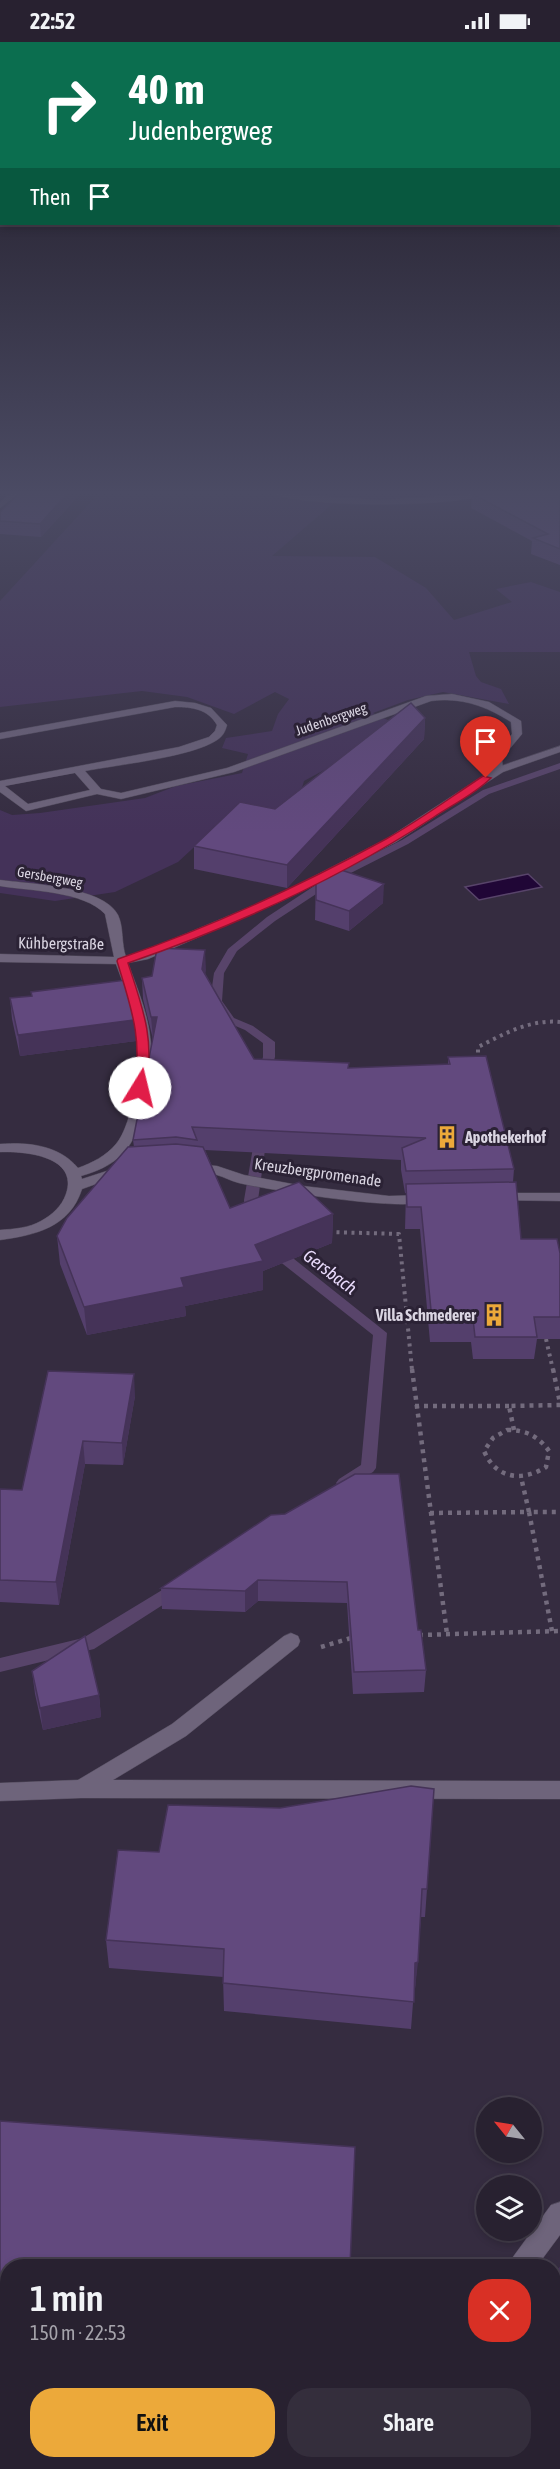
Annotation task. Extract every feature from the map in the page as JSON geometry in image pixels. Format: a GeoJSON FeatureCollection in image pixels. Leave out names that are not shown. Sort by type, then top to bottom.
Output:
{"type":"FeatureCollection","features":[{"type":"Feature","properties":{"kind":"street","name":"Judenbergweg"},"geometry":{"type":"LineString","coordinates":[[97,791],[121,796],[230,770],[429,698],[442,697],[464,698],[488,704],[516,721],[517,734],[497,758],[499,770]]}},
{"type":"Feature","properties":{"kind":"street"},"geometry":{"type":"LineString","coordinates":[[0,736],[175,704],[190,704],[204,709],[214,714],[222,725],[217,735],[196,745],[0,785]]}},
{"type":"Feature","properties":{"kind":"street"},"geometry":{"type":"LineString","coordinates":[[75,1180],[116,1154],[128,1140],[132,1129],[144,1067],[144,1041],[138,1009],[122,961],[182,940],[280,898],[392,840],[499,770],[560,749]]}},
{"type":"Feature","properties":{"kind":"street"},"geometry":{"type":"LineString","coordinates":[[0,785],[26,808],[97,791],[78,770]]}},
{"type":"Feature","properties":{"kind":"street","name":"Gersbergweg"},"geometry":{"type":"LineString","coordinates":[[0,883],[83,897],[105,906],[112,914],[118,954],[122,961]]}},
{"type":"Feature","properties":{"kind":"street","name":"Kühbergstraße"},"geometry":{"type":"LineString","coordinates":[[0,958],[122,961]]}},
{"type":"Feature","properties":{"kind":"street"},"geometry":{"type":"LineString","coordinates":[[0,1148],[34,1149],[52,1154],[65,1163],[75,1180],[73,1200],[62,1214],[45,1225],[24,1232],[0,1235]]}},
{"type":"Feature","properties":{"kind":"street","name":"Kreuzbergpromenade"},"geometry":{"type":"LineString","coordinates":[[177,1166],[217,1170],[241,1179],[389,1200],[437,1199]]}},
{"type":"Feature","properties":{"kind":"street"},"geometry":{"type":"LineString","coordinates":[[75,1180],[123,1169],[134,1169]]}},
{"type":"Feature","properties":{"kind":"street"},"geometry":{"type":"LineString","coordinates":[[484,1198],[560,1197]]}},
{"type":"Feature","properties":{"kind":"street"},"geometry":{"type":"LineString","coordinates":[[81,1789],[179,1730],[291,1641]]}},
{"type":"Feature","properties":{"kind":"street"},"geometry":{"type":"LineString","coordinates":[[0,1792],[81,1789],[560,1790]]}},
{"type":"Feature","properties":{"kind":"street"},"geometry":{"type":"LineString","coordinates":[[527,2259],[560,2214]]}},
{"type":"Feature","properties":{"kind":"path"},"geometry":{"type":"LineString","coordinates":[[479,1070],[478,1047],[530,1024],[550,1020],[560,1022]]}},
{"type":"Feature","properties":{"kind":"path"},"geometry":{"type":"LineString","coordinates":[[328,1232],[399,1234],[416,1406],[447,1634]]}},
{"type":"Feature","properties":{"kind":"path"},"geometry":{"type":"LineString","coordinates":[[416,1406],[560,1404],[546,1339]]}},
{"type":"Feature","properties":{"kind":"path"},"geometry":{"type":"LineString","coordinates":[[509,1406],[514,1430]]}},
{"type":"Feature","properties":{"kind":"path"},"geometry":{"type":"LineString","coordinates":[[514,1430],[539,1438],[549,1451],[546,1467],[538,1473],[521,1477],[511,1476],[492,1467],[484,1451],[492,1437],[501,1432],[514,1430]]}},
{"type":"Feature","properties":{"kind":"path"},"geometry":{"type":"LineString","coordinates":[[521,1477],[552,1632]]}},
{"type":"Feature","properties":{"kind":"path"},"geometry":{"type":"LineString","coordinates":[[430,1513],[560,1512]]}},
{"type":"Feature","properties":{"kind":"path"},"geometry":{"type":"LineString","coordinates":[[414,1635],[560,1631]]}},
{"type":"Feature","properties":{"kind":"path"},"geometry":{"type":"LineString","coordinates":[[291,1641],[323,1647],[358,1636]]}},
{"type":"Feature","properties":{"kind":"shaded area"},"geometry":{"type":"Polygon","coordinates":[[[0,606],[442,606],[454,620],[498,606],[560,606],[560,652],[469,652],[476,676],[481,682],[501,689],[509,704],[443,692],[408,700],[373,713],[392,722],[372,744],[304,781],[298,801],[204,838],[178,862],[115,892],[55,901],[0,893],[0,810],[12,815],[40,813],[145,798],[176,786],[242,773],[248,754],[222,748],[226,738],[272,731],[278,714],[289,699],[275,692],[234,714],[187,697],[142,691],[0,707],[0,606]]]}},
{"type":"Feature","properties":{"kind":"shaded area"},"geometry":{"type":"Polygon","coordinates":[[[528,874],[542,887],[479,900],[465,887],[528,874]]]}},
{"type":"Feature","properties":{"kind":"building"},"geometry":{"type":"Polygon","coordinates":[[[411,703],[425,718],[287,865],[194,846],[240,802],[275,809],[411,703]]]}},
{"type":"Feature","properties":{"kind":"building"},"geometry":{"type":"Polygon","coordinates":[[[332,867],[384,884],[349,911],[316,900],[316,879],[332,867]]]}},
{"type":"Feature","properties":{"kind":"building"},"geometry":{"type":"Polygon","coordinates":[[[157,948],[205,950],[202,969],[254,1059],[349,1063],[348,1068],[450,1064],[448,1057],[486,1056],[514,1169],[406,1171],[402,1148],[426,1138],[192,1127],[197,1140],[176,1137],[133,1140],[157,1017],[151,1017],[142,978],[152,976],[157,948]]]}},
{"type":"Feature","properties":{"kind":"building"},"geometry":{"type":"Polygon","coordinates":[[[126,980],[134,1020],[18,1035],[10,998],[32,996],[31,992],[126,980]]]}},
{"type":"Feature","properties":{"kind":"building"},"geometry":{"type":"Polygon","coordinates":[[[176,1144],[203,1147],[230,1208],[299,1182],[333,1214],[255,1245],[263,1261],[181,1278],[184,1287],[84,1307],[57,1236],[67,1218],[128,1147],[176,1144]]]}},
{"type":"Feature","properties":{"kind":"building"},"geometry":{"type":"Polygon","coordinates":[[[516,1182],[521,1239],[557,1239],[560,1253],[560,1317],[534,1317],[537,1337],[475,1337],[473,1319],[432,1320],[421,1207],[407,1207],[406,1184],[516,1182]]]}},
{"type":"Feature","properties":{"kind":"building"},"geometry":{"type":"Polygon","coordinates":[[[48,1371],[134,1374],[122,1443],[83,1441],[56,1582],[0,1580],[0,1489],[22,1490],[48,1371]]]}},
{"type":"Feature","properties":{"kind":"building"},"geometry":{"type":"Polygon","coordinates":[[[355,1474],[399,1474],[418,1630],[421,1630],[426,1670],[354,1672],[347,1582],[258,1580],[245,1591],[161,1588],[271,1515],[285,1514],[355,1474]]]}},
{"type":"Feature","properties":{"kind":"building"},"geometry":{"type":"Polygon","coordinates":[[[85,1636],[99,1695],[40,1708],[32,1671],[85,1636]]]}},
{"type":"Feature","properties":{"kind":"building"},"geometry":{"type":"Polygon","coordinates":[[[411,1786],[434,1789],[427,1889],[422,1889],[418,1962],[415,1963],[414,2002],[223,1983],[224,1949],[106,1940],[118,1850],[159,1852],[168,1805],[280,1808],[411,1786]]]}},
{"type":"Feature","properties":{"kind":"building"},"geometry":{"type":"Polygon","coordinates":[[[0,2121],[355,2147],[350,2259],[0,2259],[0,2121]]]}},
{"type":"Feature","properties":{"kind":"waterway","name":"Gersbach"},"geometry":{"type":"LineString","coordinates":[[263,1077],[269,1057],[269,1042],[249,1028],[230,1020],[216,1001],[219,973],[233,949],[271,919],[335,877],[405,842],[486,792],[560,766]]}},
{"type":"Feature","properties":{"kind":"waterway","name":"Gersbach"},"geometry":{"type":"LineString","coordinates":[[252,1218],[251,1200],[261,1136]]}},
{"type":"Feature","properties":{"kind":"waterway","name":"Gersbach"},"geometry":{"type":"LineString","coordinates":[[274,1250],[380,1333],[368,1468],[344,1483]]}},
{"type":"Feature","properties":{"kind":"waterway","name":"Gersbach"},"geometry":{"type":"LineString","coordinates":[[0,1665],[88,1644],[177,1587]]}},
{"type":"Feature","properties":{"kind":"place","name":"Apothekerhof"},"geometry":{"type":"Point","coordinates":[447,1137]}},
{"type":"Feature","properties":{"kind":"place","name":"Villa Schmederer"},"geometry":{"type":"Point","coordinates":[494,1315]}},
{"type":"Feature","properties":{"kind":"route"},"geometry":{"type":"LineString","coordinates":[[140,1088],[145,1056],[144,1041],[138,1009],[122,961],[144,956],[280,898],[392,840],[453,802],[486,778]]}}]}
